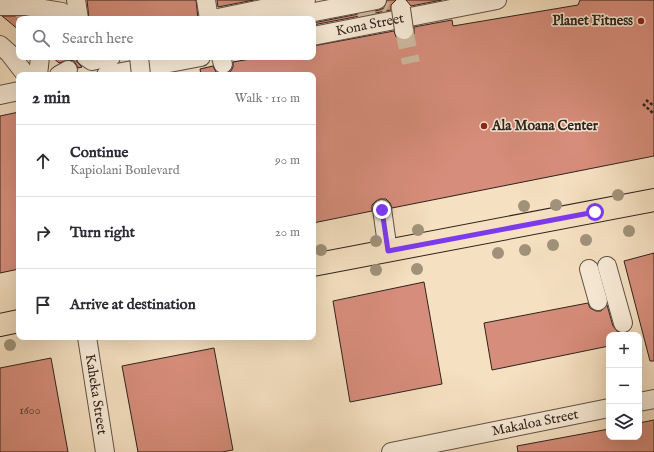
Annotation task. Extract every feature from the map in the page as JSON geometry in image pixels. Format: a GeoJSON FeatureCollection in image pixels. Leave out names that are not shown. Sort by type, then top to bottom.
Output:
{"type":"FeatureCollection","features":[{"type":"Feature","properties":{"kind":"main road"},"geometry":{"type":"LineString","coordinates":[[316,264],[654,200]]}},
{"type":"Feature","properties":{"kind":"main road"},"geometry":{"type":"LineString","coordinates":[[0,325],[16,322]]}},
{"type":"Feature","properties":{"kind":"street"},"geometry":{"type":"LineString","coordinates":[[76,0],[79,16]]}},
{"type":"Feature","properties":{"kind":"street"},"geometry":{"type":"LineString","coordinates":[[206,0],[209,16]]}},
{"type":"Feature","properties":{"kind":"street"},"geometry":{"type":"LineString","coordinates":[[244,16],[254,15],[306,0]]}},
{"type":"Feature","properties":{"kind":"street","name":"Kona Street"},"geometry":{"type":"LineString","coordinates":[[316,17],[394,12],[497,0]]}},
{"type":"Feature","properties":{"kind":"street"},"geometry":{"type":"LineString","coordinates":[[17,5],[62,12],[67,16]]}},
{"type":"Feature","properties":{"kind":"street"},"geometry":{"type":"LineString","coordinates":[[315,16],[349,10]]}},
{"type":"Feature","properties":{"kind":"street","name":"Kona Street"},"geometry":{"type":"LineString","coordinates":[[316,35],[394,12]]}},
{"type":"Feature","properties":{"kind":"street"},"geometry":{"type":"LineString","coordinates":[[0,45],[9,53],[24,72]]}},
{"type":"Feature","properties":{"kind":"street"},"geometry":{"type":"LineString","coordinates":[[38,72],[40,60]]}},
{"type":"Feature","properties":{"kind":"street"},"geometry":{"type":"LineString","coordinates":[[130,68],[137,60]]}},
{"type":"Feature","properties":{"kind":"street"},"geometry":{"type":"LineString","coordinates":[[116,72],[130,68],[182,60]]}},
{"type":"Feature","properties":{"kind":"street"},"geometry":{"type":"LineString","coordinates":[[0,95],[16,92]]}},
{"type":"Feature","properties":{"kind":"street"},"geometry":{"type":"LineString","coordinates":[[382,210],[388,251]]}},
{"type":"Feature","properties":{"kind":"street"},"geometry":{"type":"LineString","coordinates":[[607,266],[623,324]]}},
{"type":"Feature","properties":{"kind":"street"},"geometry":{"type":"LineString","coordinates":[[589,269],[598,301]]}},
{"type":"Feature","properties":{"kind":"street","name":"Kaheka Street"},"geometry":{"type":"LineString","coordinates":[[87,340],[105,452]]}},
{"type":"Feature","properties":{"kind":"street"},"geometry":{"type":"LineString","coordinates":[[642,401],[654,399]]}},
{"type":"Feature","properties":{"kind":"street","name":"Makaloa Street"},"geometry":{"type":"LineString","coordinates":[[401,451],[606,409]]}},
{"type":"Feature","properties":{"kind":"path"},"geometry":{"type":"LineString","coordinates":[[646,100],[654,106]]}},
{"type":"Feature","properties":{"kind":"path"},"geometry":{"type":"LineString","coordinates":[[643,104],[654,114]]}},
{"type":"Feature","properties":{"kind":"building"},"geometry":{"type":"Polygon","coordinates":[[[87,0],[196,0],[198,16],[89,16],[87,0]]]}},
{"type":"Feature","properties":{"kind":"building"},"geometry":{"type":"Polygon","coordinates":[[[217,0],[254,0],[218,7],[217,0]]]}},
{"type":"Feature","properties":{"kind":"building"},"geometry":{"type":"Polygon","coordinates":[[[387,0],[396,0],[391,5],[391,10],[316,24],[316,22],[384,8],[387,0]]]}},
{"type":"Feature","properties":{"kind":"building"},"geometry":{"type":"Polygon","coordinates":[[[406,0],[442,0],[411,6],[406,0]]]}},
{"type":"Feature","properties":{"kind":"building","name":"Ala Moana Center"},"geometry":{"type":"Polygon","coordinates":[[[580,0],[654,0],[654,156],[392,208],[386,199],[380,199],[372,205],[372,211],[316,222],[316,72],[229,72],[233,67],[233,62],[245,60],[316,60],[316,45],[394,31],[396,37],[400,40],[406,40],[414,34],[414,27],[452,20],[453,26],[578,5],[580,0]]]}},
{"type":"Feature","properties":{"kind":"building"},"geometry":{"type":"Polygon","coordinates":[[[2,16],[16,16],[16,28],[2,16]]]}},
{"type":"Feature","properties":{"kind":"building"},"geometry":{"type":"Polygon","coordinates":[[[56,60],[69,60],[59,63],[56,60]]]}},
{"type":"Feature","properties":{"kind":"building"},"geometry":{"type":"Polygon","coordinates":[[[69,60],[77,60],[82,67],[78,68],[74,61],[69,60]]]}},
{"type":"Feature","properties":{"kind":"building","name":"Ala Moana Center"},"geometry":{"type":"Polygon","coordinates":[[[213,66],[216,72],[200,72],[200,69],[213,66]]]}},
{"type":"Feature","properties":{"kind":"building"},"geometry":{"type":"Polygon","coordinates":[[[16,113],[16,270],[0,273],[0,116],[16,113]]]}},
{"type":"Feature","properties":{"kind":"building"},"geometry":{"type":"Polygon","coordinates":[[[654,253],[654,361],[650,361],[624,261],[654,253]]]}},
{"type":"Feature","properties":{"kind":"building"},"geometry":{"type":"Polygon","coordinates":[[[424,282],[442,384],[350,402],[333,301],[424,282]]]}},
{"type":"Feature","properties":{"kind":"building"},"geometry":{"type":"Polygon","coordinates":[[[588,303],[590,308],[596,311],[601,311],[607,305],[613,326],[618,332],[606,332],[606,347],[492,370],[484,323],[588,303]]]}},
{"type":"Feature","properties":{"kind":"building"},"geometry":{"type":"Polygon","coordinates":[[[214,348],[233,450],[222,452],[138,452],[122,366],[214,348]]]}},
{"type":"Feature","properties":{"kind":"building"},"geometry":{"type":"Polygon","coordinates":[[[51,358],[68,452],[0,452],[0,368],[51,358]]]}},
{"type":"Feature","properties":{"kind":"building"},"geometry":{"type":"Polygon","coordinates":[[[654,420],[654,452],[518,452],[517,446],[606,430],[606,440],[642,440],[642,422],[654,420]]]}},
{"type":"Feature","properties":{"kind":"tunnel"},"geometry":{"type":"LineString","coordinates":[[11,0],[29,16]]}},
{"type":"Feature","properties":{"kind":"tunnel"},"geometry":{"type":"LineString","coordinates":[[357,12],[380,8],[386,11]]}},
{"type":"Feature","properties":{"kind":"tunnel"},"geometry":{"type":"LineString","coordinates":[[404,30],[411,63]]}},
{"type":"Feature","properties":{"kind":"place","name":"Planet Fitness"},"geometry":{"type":"Point","coordinates":[641,21]}},
{"type":"Feature","properties":{"kind":"place","name":"Ala Moana Center"},"geometry":{"type":"Point","coordinates":[484,126]}},
{"type":"Feature","properties":{"kind":"route"},"geometry":{"type":"LineString","coordinates":[[382,210],[388,251],[595,212]]}}]}
